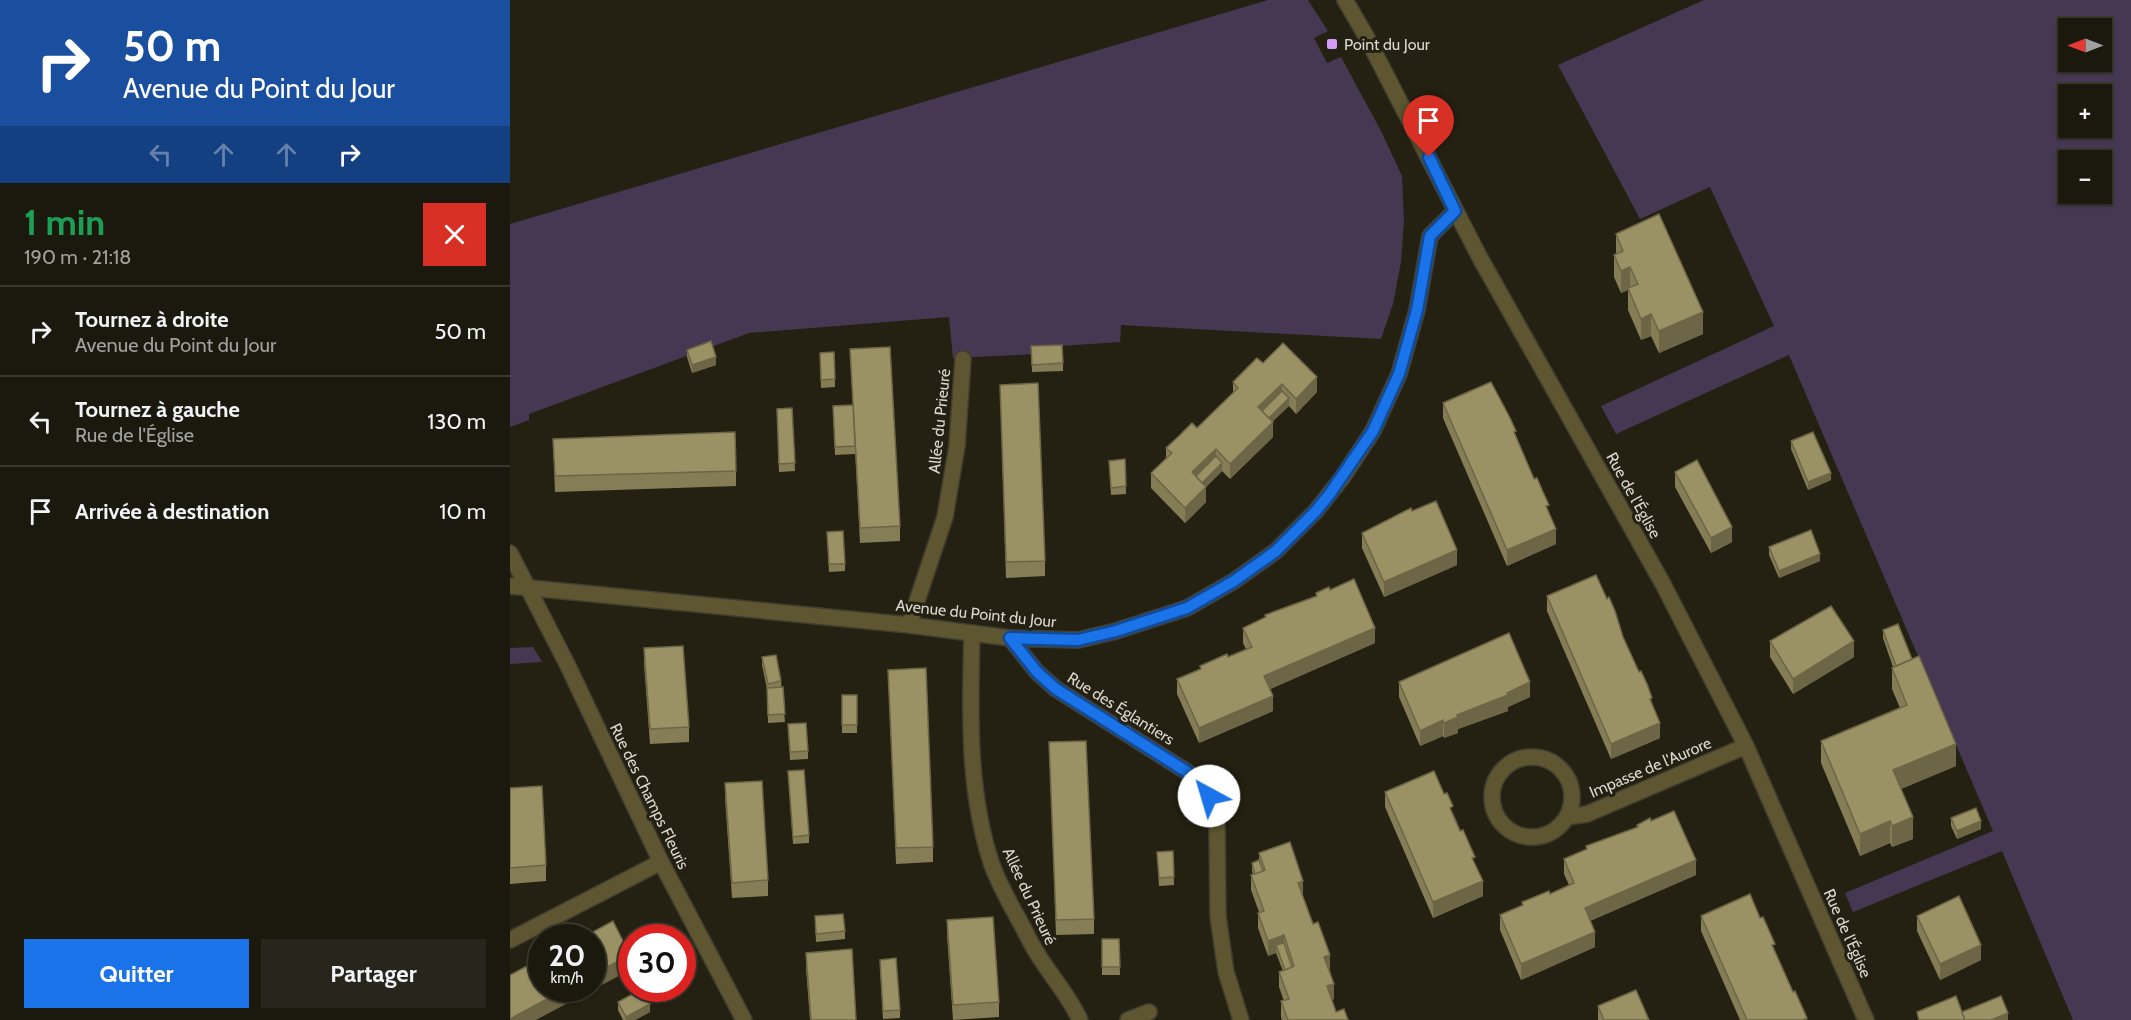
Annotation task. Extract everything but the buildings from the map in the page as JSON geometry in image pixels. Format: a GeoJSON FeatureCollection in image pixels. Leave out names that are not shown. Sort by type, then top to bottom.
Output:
{"type":"FeatureCollection","features":[{"type":"Feature","properties":{"kind":"street","name":"Rue de l'Église"},"geometry":{"type":"LineString","coordinates":[[1345,0],[1366,36],[1455,211],[1663,584],[1746,746],[1866,1020]]}},
{"type":"Feature","properties":{"kind":"street","name":"Avenue du Point du Jour"},"geometry":{"type":"LineString","coordinates":[[510,586],[909,625],[1010,638],[1078,640],[1116,631],[1187,608],[1234,581],[1276,551],[1329,495],[1373,431],[1399,374],[1417,310],[1430,236],[1455,211]]}},
{"type":"Feature","properties":{"kind":"street","name":"Allée du Prieuré"},"geometry":{"type":"LineString","coordinates":[[909,625],[945,517],[957,446],[963,358]]}},
{"type":"Feature","properties":{"kind":"street","name":"Rue des Champs Fleuris"},"geometry":{"type":"LineString","coordinates":[[510,553],[567,664],[661,862],[744,1020]]}},
{"type":"Feature","properties":{"kind":"street","name":"Allée du Prieuré"},"geometry":{"type":"LineString","coordinates":[[972,633],[971,735],[976,801],[992,866],[1036,954],[1074,1007],[1080,1020]]}},
{"type":"Feature","properties":{"kind":"street","name":"Rue des Églantiers"},"geometry":{"type":"LineString","coordinates":[[1010,638],[1037,672],[1056,689],[1192,775],[1209,796],[1217,826],[1218,916],[1226,972],[1240,1020]]}},
{"type":"Feature","properties":{"kind":"street","name":"Impasse de l'Aurore"},"geometry":{"type":"LineString","coordinates":[[1567,817],[1572,804],[1572,790],[1563,772],[1547,759],[1533,757],[1520,759],[1507,765],[1498,776],[1493,788],[1492,801],[1498,819],[1512,832],[1524,837],[1537,837],[1549,834],[1560,827],[1567,817],[1587,814],[1746,746]]}},
{"type":"Feature","properties":{"kind":"street"},"geometry":{"type":"LineString","coordinates":[[510,940],[661,862]]}},
{"type":"Feature","properties":{"kind":"street"},"geometry":{"type":"LineString","coordinates":[[1128,1020],[1149,1012]]}},
{"type":"Feature","properties":{"kind":"shaded area"},"geometry":{"type":"Polygon","coordinates":[[[1268,0],[1308,0],[1328,31],[1314,38],[1327,63],[1341,57],[1381,131],[1402,176],[1404,221],[1401,262],[1393,304],[1381,339],[1121,325],[1120,342],[1061,346],[1062,353],[953,358],[949,317],[749,333],[529,414],[529,420],[510,427],[510,224],[1268,0]]]}},
{"type":"Feature","properties":{"kind":"shaded area"},"geometry":{"type":"Polygon","coordinates":[[[1704,0],[2131,0],[2131,1020],[2073,1020],[2002,851],[1853,912],[1845,893],[1993,831],[1789,355],[1616,434],[1601,406],[1774,326],[1710,187],[1640,219],[1558,65],[1704,0]]]}},
{"type":"Feature","properties":{"kind":"shaded area"},"geometry":{"type":"Polygon","coordinates":[[[533,647],[542,662],[510,664],[510,648],[533,647]]]}},
{"type":"Feature","properties":{"kind":"place","name":"Point du Jour"},"geometry":{"type":"Point","coordinates":[1332,44]}},
{"type":"Feature","properties":{"kind":"route"},"geometry":{"type":"LineString","coordinates":[[1209,796],[1192,775],[1056,689],[1037,672],[1010,638],[1078,640],[1116,631],[1187,608],[1234,581],[1276,551],[1315,512],[1342,478],[1373,431],[1399,374],[1417,310],[1430,236],[1455,211],[1429,157]]}}]}
